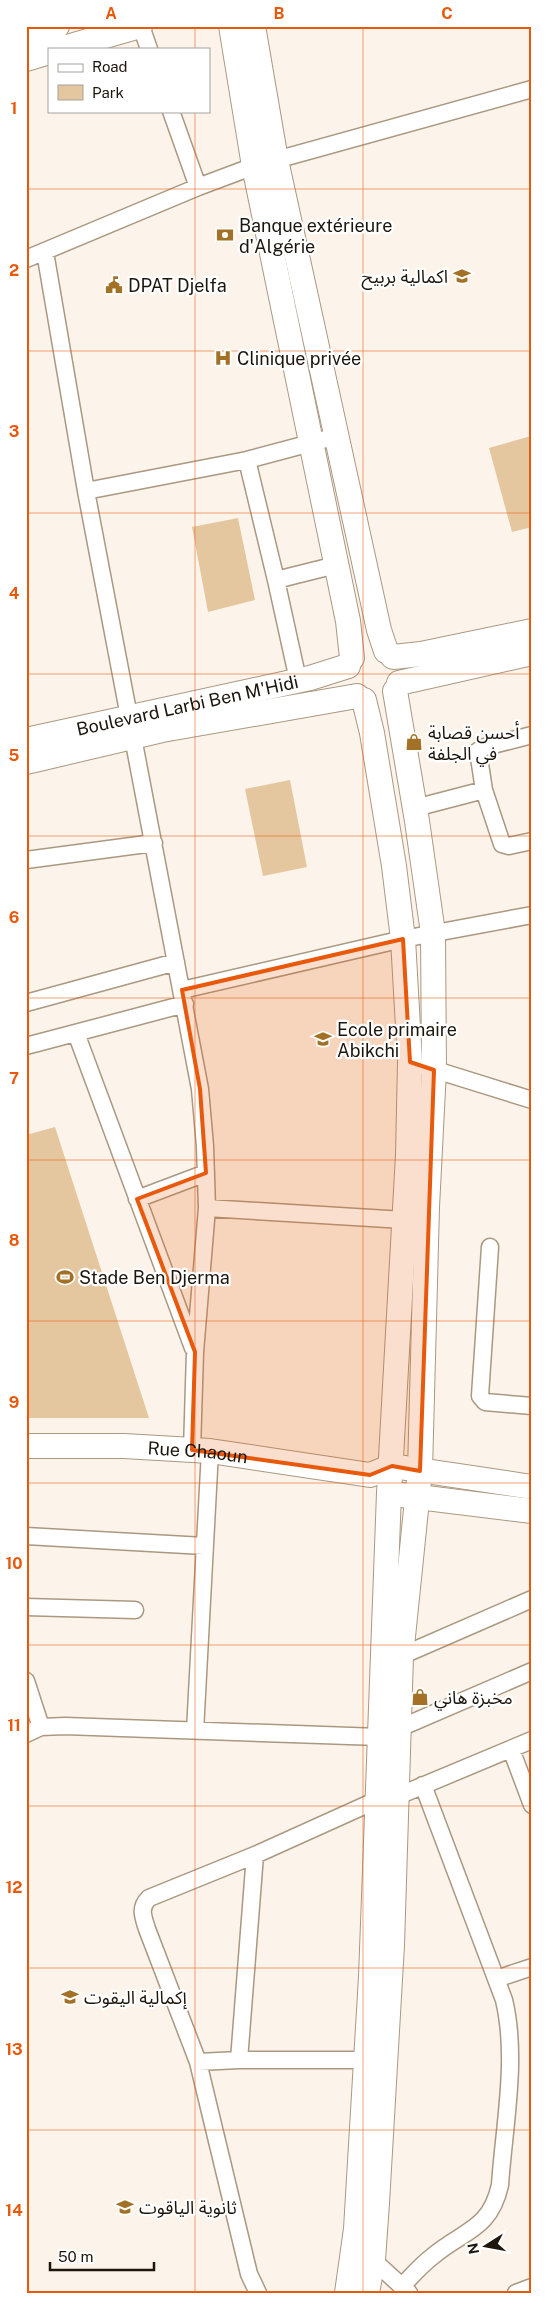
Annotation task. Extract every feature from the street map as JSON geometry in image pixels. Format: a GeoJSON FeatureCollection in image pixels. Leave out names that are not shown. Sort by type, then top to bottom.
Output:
{"type":"FeatureCollection","features":[{"type":"Feature","properties":{"kind":"main road"},"geometry":{"type":"LineString","coordinates":[[26,36],[57,26]]}},
{"type":"Feature","properties":{"kind":"main road"},"geometry":{"type":"LineString","coordinates":[[63,48],[140,26]]}},
{"type":"Feature","properties":{"kind":"main road"},"geometry":{"type":"LineString","coordinates":[[231,26],[337,436],[379,630],[390,654],[398,665],[397,687],[433,933],[434,1070],[427,1217],[420,1471],[402,1656],[388,1732]]}},
{"type":"Feature","properties":{"kind":"main road"},"geometry":{"type":"LineString","coordinates":[[253,26],[265,163],[310,442],[348,621],[350,662],[347,682],[360,698],[372,733],[394,866],[403,939],[410,1062],[408,1155],[389,1493],[387,1798],[391,1955],[372,2260],[367,2293]]}},
{"type":"Feature","properties":{"kind":"main road"},"geometry":{"type":"LineString","coordinates":[[26,59],[48,52]]}},
{"type":"Feature","properties":{"kind":"main road"},"geometry":{"type":"LineString","coordinates":[[350,662],[358,653],[371,648],[390,654],[421,654],[532,631]]}},
{"type":"Feature","properties":{"kind":"main road"},"geometry":{"type":"LineString","coordinates":[[26,762],[131,727],[360,698],[381,701],[397,687],[532,653]]}},
{"type":"Feature","properties":{"kind":"main road","name":"Boulevard Larbi Ben M'Hidi"},"geometry":{"type":"LineString","coordinates":[[26,740],[131,727],[298,680],[350,662]]}},
{"type":"Feature","properties":{"kind":"main road","name":"Rue Chaoun"},"geometry":{"type":"LineString","coordinates":[[26,1446],[124,1446],[201,1451],[370,1475]]}},
{"type":"Feature","properties":{"kind":"main road"},"geometry":{"type":"LineString","coordinates":[[532,1487],[392,1466],[370,1475],[389,1493],[532,1511]]}},
{"type":"Feature","properties":{"kind":"main road"},"geometry":{"type":"LineString","coordinates":[[347,2293],[356,2229],[371,1977],[387,1798]]}},
{"type":"Feature","properties":{"kind":"street"},"geometry":{"type":"LineString","coordinates":[[140,26],[149,48]]}},
{"type":"Feature","properties":{"kind":"street"},"geometry":{"type":"LineString","coordinates":[[26,259],[198,186],[265,163],[532,88]]}},
{"type":"Feature","properties":{"kind":"street"},"geometry":{"type":"LineString","coordinates":[[171,112],[198,186]]}},
{"type":"Feature","properties":{"kind":"street"},"geometry":{"type":"LineString","coordinates":[[45,252],[86,491],[200,1089],[207,1208],[195,1352],[204,1546],[195,1731]]}},
{"type":"Feature","properties":{"kind":"street"},"geometry":{"type":"LineString","coordinates":[[86,491],[247,460],[337,436]]}},
{"type":"Feature","properties":{"kind":"street"},"geometry":{"type":"LineString","coordinates":[[247,460],[298,680]]}},
{"type":"Feature","properties":{"kind":"street"},"geometry":{"type":"LineString","coordinates":[[276,580],[336,565]]}},
{"type":"Feature","properties":{"kind":"street"},"geometry":{"type":"LineString","coordinates":[[532,735],[485,747],[478,751],[484,790],[502,844],[509,846],[532,841]]}},
{"type":"Feature","properties":{"kind":"street"},"geometry":{"type":"LineString","coordinates":[[415,808],[484,790]]}},
{"type":"Feature","properties":{"kind":"street"},"geometry":{"type":"LineString","coordinates":[[26,860],[154,844]]}},
{"type":"Feature","properties":{"kind":"street"},"geometry":{"type":"LineString","coordinates":[[26,1046],[76,1033],[183,997],[403,939],[532,915]]}},
{"type":"Feature","properties":{"kind":"street"},"geometry":{"type":"LineString","coordinates":[[26,1003],[176,962]]}},
{"type":"Feature","properties":{"kind":"street"},"geometry":{"type":"LineString","coordinates":[[76,1033],[195,1352]]}},
{"type":"Feature","properties":{"kind":"street"},"geometry":{"type":"LineString","coordinates":[[410,1062],[532,1100]]}},
{"type":"Feature","properties":{"kind":"street"},"geometry":{"type":"LineString","coordinates":[[138,1199],[206,1173]]}},
{"type":"Feature","properties":{"kind":"street"},"geometry":{"type":"LineString","coordinates":[[207,1208],[404,1220]]}},
{"type":"Feature","properties":{"kind":"street"},"geometry":{"type":"LineString","coordinates":[[490,1248],[480,1396],[485,1402],[532,1406]]}},
{"type":"Feature","properties":{"kind":"street"},"geometry":{"type":"LineString","coordinates":[[26,1536],[204,1546]]}},
{"type":"Feature","properties":{"kind":"street"},"geometry":{"type":"LineString","coordinates":[[402,1656],[532,1599]]}},
{"type":"Feature","properties":{"kind":"street"},"geometry":{"type":"LineString","coordinates":[[26,1607],[135,1610]]}},
{"type":"Feature","properties":{"kind":"street"},"geometry":{"type":"LineString","coordinates":[[26,1681],[33,1730],[388,1732],[532,1671]]}},
{"type":"Feature","properties":{"kind":"street"},"geometry":{"type":"LineString","coordinates":[[258,2293],[249,2274],[198,2062],[147,1929],[142,1912],[142,1904],[149,1898],[387,1798],[532,1740]]}},
{"type":"Feature","properties":{"kind":"street"},"geometry":{"type":"LineString","coordinates":[[511,1749],[532,1805]]}},
{"type":"Feature","properties":{"kind":"street"},"geometry":{"type":"LineString","coordinates":[[372,2260],[405,2289],[433,2256],[482,2222],[490,2213],[497,2200],[500,2185],[510,2047],[508,2020],[496,1979],[423,1785]]}},
{"type":"Feature","properties":{"kind":"street"},"geometry":{"type":"LineString","coordinates":[[239,2060],[254,1855]]}},
{"type":"Feature","properties":{"kind":"street"},"geometry":{"type":"LineString","coordinates":[[496,1979],[532,1967]]}},
{"type":"Feature","properties":{"kind":"street"},"geometry":{"type":"LineString","coordinates":[[198,2062],[239,2060],[366,2060]]}},
{"type":"Feature","properties":{"kind":"street"},"geometry":{"type":"LineString","coordinates":[[516,2293],[532,2287]]}},
{"type":"Feature","properties":{"kind":"highlighted area"},"geometry":{"type":"Polygon","coordinates":[[[403,939],[410,1062],[434,1070],[420,1471],[392,1466],[370,1475],[192,1450],[195,1352],[137,1199],[206,1173],[200,1089],[182,990],[403,939]]]}},
{"type":"Feature","properties":{"kind":"green space"},"geometry":{"type":"Polygon","coordinates":[[[531,436],[532,527],[512,532],[489,448],[531,436]]]}},
{"type":"Feature","properties":{"kind":"green space"},"geometry":{"type":"Polygon","coordinates":[[[238,518],[255,600],[208,612],[192,527],[238,518]]]}},
{"type":"Feature","properties":{"kind":"green space"},"geometry":{"type":"Polygon","coordinates":[[[290,780],[307,867],[263,876],[245,789],[290,780]]]}},
{"type":"Feature","properties":{"kind":"green space","name":"Stade Ben Djerma"},"geometry":{"type":"Polygon","coordinates":[[[55,1127],[149,1418],[26,1418],[26,1135],[55,1127]]]}},
{"type":"Feature","properties":{"kind":"place","name":"Banque extérieure d'Algérie"},"geometry":{"type":"Point","coordinates":[225,235]}},
{"type":"Feature","properties":{"kind":"place","name":"اكمالية بربيح"},"geometry":{"type":"Point","coordinates":[462,276]}},
{"type":"Feature","properties":{"kind":"place","name":"DPAT Djelfa"},"geometry":{"type":"Point","coordinates":[114,285]}},
{"type":"Feature","properties":{"kind":"place","name":"Clinique privée"},"geometry":{"type":"Point","coordinates":[223,358]}},
{"type":"Feature","properties":{"kind":"place","name":"أحسن قصابة في الجلفة"},"geometry":{"type":"Point","coordinates":[414,742]}},
{"type":"Feature","properties":{"kind":"place","name":"Ecole primaire Abikchi"},"geometry":{"type":"Point","coordinates":[323,1039]}},
{"type":"Feature","properties":{"kind":"place","name":"Stade Ben Djerma"},"geometry":{"type":"Point","coordinates":[65,1277]}},
{"type":"Feature","properties":{"kind":"place","name":"مخبزة هاني"},"geometry":{"type":"Point","coordinates":[420,1697]}},
{"type":"Feature","properties":{"kind":"place","name":"إكمالية اليقوت"},"geometry":{"type":"Point","coordinates":[70,1997]}},
{"type":"Feature","properties":{"kind":"place","name":"ثانوية الياقوت"},"geometry":{"type":"Point","coordinates":[125,2207]}}]}
